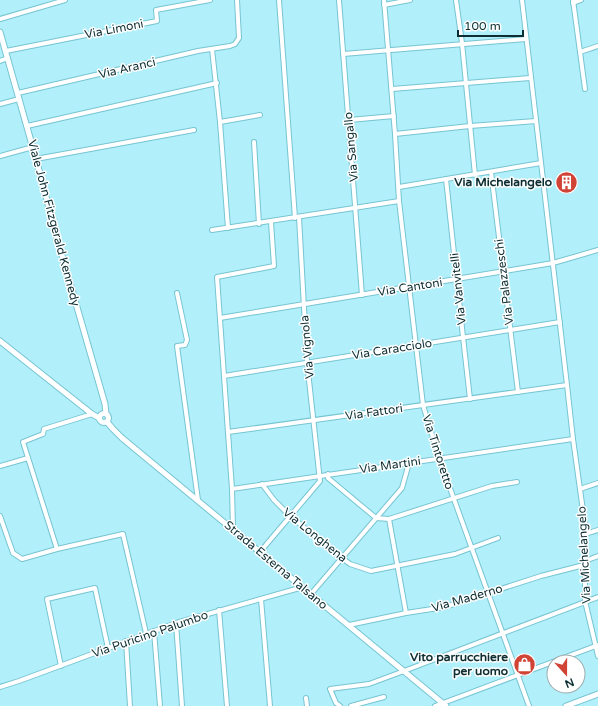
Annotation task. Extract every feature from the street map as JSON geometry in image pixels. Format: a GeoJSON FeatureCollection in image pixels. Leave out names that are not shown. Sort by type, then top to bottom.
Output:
{"type":"FeatureCollection","features":[{"type":"Feature","properties":{"kind":"street"},"geometry":{"type":"LineString","coordinates":[[0,19],[64,0]]}},
{"type":"Feature","properties":{"kind":"street","name":"Via Limoni"},"geometry":{"type":"LineString","coordinates":[[6,51],[156,21],[156,10],[192,2],[210,0]]}},
{"type":"Feature","properties":{"kind":"street","name":"Via Aranci"},"geometry":{"type":"LineString","coordinates":[[0,104],[19,96],[198,51],[235,44],[239,38],[237,0]]}},
{"type":"Feature","properties":{"kind":"street","name":"Via Vignola"},"geometry":{"type":"LineString","coordinates":[[279,0],[304,305],[307,362],[320,476]]}},
{"type":"Feature","properties":{"kind":"street","name":"Via Sangallo"},"geometry":{"type":"LineString","coordinates":[[339,0],[362,295]]}},
{"type":"Feature","properties":{"kind":"street"},"geometry":{"type":"LineString","coordinates":[[384,2],[410,0]]}},
{"type":"Feature","properties":{"kind":"street"},"geometry":{"type":"LineString","coordinates":[[456,0],[462,44],[475,175]]}},
{"type":"Feature","properties":{"kind":"street","name":"Via Michelangelo"},"geometry":{"type":"LineString","coordinates":[[522,0],[573,439],[585,525],[585,601],[597,645],[598,656]]}},
{"type":"Feature","properties":{"kind":"street"},"geometry":{"type":"LineString","coordinates":[[581,0],[573,1],[585,89]]}},
{"type":"Feature","properties":{"kind":"street","name":"Via Tintoretto"},"geometry":{"type":"LineString","coordinates":[[384,2],[392,89],[399,200],[423,405],[439,458],[529,706]]}},
{"type":"Feature","properties":{"kind":"street","name":"Viale John Fitzgerald Kennedy"},"geometry":{"type":"LineString","coordinates":[[0,32],[105,404],[106,414]]}},
{"type":"Feature","properties":{"kind":"street"},"geometry":{"type":"LineString","coordinates":[[343,54],[526,38]]}},
{"type":"Feature","properties":{"kind":"street"},"geometry":{"type":"LineString","coordinates":[[580,52],[598,46]]}},
{"type":"Feature","properties":{"kind":"street"},"geometry":{"type":"LineString","coordinates":[[212,49],[220,122],[228,228]]}},
{"type":"Feature","properties":{"kind":"street"},"geometry":{"type":"LineString","coordinates":[[0,61],[8,58]]}},
{"type":"Feature","properties":{"kind":"street"},"geometry":{"type":"LineString","coordinates":[[392,89],[530,78]]}},
{"type":"Feature","properties":{"kind":"street"},"geometry":{"type":"LineString","coordinates":[[27,126],[216,83]]}},
{"type":"Feature","properties":{"kind":"street"},"geometry":{"type":"LineString","coordinates":[[220,122],[260,115]]}},
{"type":"Feature","properties":{"kind":"street"},"geometry":{"type":"LineString","coordinates":[[349,120],[394,116]]}},
{"type":"Feature","properties":{"kind":"street"},"geometry":{"type":"LineString","coordinates":[[395,134],[536,121]]}},
{"type":"Feature","properties":{"kind":"street"},"geometry":{"type":"LineString","coordinates":[[36,159],[194,130]]}},
{"type":"Feature","properties":{"kind":"street"},"geometry":{"type":"LineString","coordinates":[[254,142],[259,224]]}},
{"type":"Feature","properties":{"kind":"street"},"geometry":{"type":"LineString","coordinates":[[0,156],[33,146]]}},
{"type":"Feature","properties":{"kind":"street"},"geometry":{"type":"LineString","coordinates":[[399,187],[541,163]]}},
{"type":"Feature","properties":{"kind":"street","name":"Via Palazzeschi"},"geometry":{"type":"LineString","coordinates":[[491,172],[518,392]]}},
{"type":"Feature","properties":{"kind":"street","name":"Via Vanvitelli"},"geometry":{"type":"LineString","coordinates":[[446,179],[470,399]]}},
{"type":"Feature","properties":{"kind":"street"},"geometry":{"type":"LineString","coordinates":[[212,230],[297,218],[399,200]]}},
{"type":"Feature","properties":{"kind":"street"},"geometry":{"type":"LineString","coordinates":[[233,529],[232,489],[217,277],[274,266],[271,222]]}},
{"type":"Feature","properties":{"kind":"street","name":"Via Cantoni"},"geometry":{"type":"LineString","coordinates":[[220,318],[503,272],[553,263],[598,250]]}},
{"type":"Feature","properties":{"kind":"street"},"geometry":{"type":"LineString","coordinates":[[176,293],[187,340],[185,345],[177,346],[198,500]]}},
{"type":"Feature","properties":{"kind":"street","name":"Via Caracciolo"},"geometry":{"type":"LineString","coordinates":[[224,376],[560,322]]}},
{"type":"Feature","properties":{"kind":"street"},"geometry":{"type":"LineString","coordinates":[[0,341],[99,418],[102,422],[108,422],[109,418],[106,414],[102,414],[99,418]]}},
{"type":"Feature","properties":{"kind":"street","name":"Via Fattori"},"geometry":{"type":"LineString","coordinates":[[228,432],[567,385]]}},
{"type":"Feature","properties":{"kind":"street"},"geometry":{"type":"LineString","coordinates":[[57,549],[23,442],[43,434],[44,429],[92,414]]}},
{"type":"Feature","properties":{"kind":"street","name":"Strada Esterna Talsano"},"geometry":{"type":"LineString","coordinates":[[108,422],[117,433],[445,705]]}},
{"type":"Feature","properties":{"kind":"street","name":"Via Martini"},"geometry":{"type":"LineString","coordinates":[[232,489],[573,439]]}},
{"type":"Feature","properties":{"kind":"street"},"geometry":{"type":"LineString","coordinates":[[0,466],[28,458]]}},
{"type":"Feature","properties":{"kind":"street"},"geometry":{"type":"LineString","coordinates":[[311,594],[402,488],[409,463]]}},
{"type":"Feature","properties":{"kind":"street"},"geometry":{"type":"LineString","coordinates":[[328,474],[328,478],[376,518],[389,520],[492,486],[517,482]]}},
{"type":"Feature","properties":{"kind":"street"},"geometry":{"type":"LineString","coordinates":[[260,552],[320,481],[320,476]]}},
{"type":"Feature","properties":{"kind":"street"},"geometry":{"type":"LineString","coordinates":[[580,489],[598,483]]}},
{"type":"Feature","properties":{"kind":"street","name":"Via Longhena"},"geometry":{"type":"LineString","coordinates":[[262,484],[274,500],[290,516],[342,558],[350,564],[371,571],[455,554],[498,538]]}},
{"type":"Feature","properties":{"kind":"street"},"geometry":{"type":"LineString","coordinates":[[0,516],[13,553],[22,559],[57,549],[122,534],[146,633]]}},
{"type":"Feature","properties":{"kind":"street"},"geometry":{"type":"LineString","coordinates":[[389,520],[406,613]]}},
{"type":"Feature","properties":{"kind":"street"},"geometry":{"type":"LineString","coordinates":[[585,534],[598,530]]}},
{"type":"Feature","properties":{"kind":"street","name":"Via Maderno"},"geometry":{"type":"LineString","coordinates":[[349,625],[406,613],[445,607],[584,563],[598,556]]}},
{"type":"Feature","properties":{"kind":"street","name":"Via Puricino Palumbo"},"geometry":{"type":"LineString","coordinates":[[0,687],[176,623],[303,587]]}},
{"type":"Feature","properties":{"kind":"street"},"geometry":{"type":"LineString","coordinates":[[60,666],[47,599],[96,588],[108,648]]}},
{"type":"Feature","properties":{"kind":"street"},"geometry":{"type":"LineString","coordinates":[[340,706],[334,705],[330,689],[369,684],[598,597]]}},
{"type":"Feature","properties":{"kind":"street"},"geometry":{"type":"LineString","coordinates":[[261,599],[270,706]]}},
{"type":"Feature","properties":{"kind":"street"},"geometry":{"type":"LineString","coordinates":[[219,610],[227,706]]}},
{"type":"Feature","properties":{"kind":"street"},"geometry":{"type":"LineString","coordinates":[[176,623],[182,706]]}},
{"type":"Feature","properties":{"kind":"street"},"geometry":{"type":"LineString","coordinates":[[154,631],[160,706]]}},
{"type":"Feature","properties":{"kind":"street"},"geometry":{"type":"LineString","coordinates":[[126,641],[130,706]]}},
{"type":"Feature","properties":{"kind":"street"},"geometry":{"type":"LineString","coordinates":[[436,706],[445,705],[597,645]]}},
{"type":"Feature","properties":{"kind":"street"},"geometry":{"type":"LineString","coordinates":[[566,706],[598,694]]}},
{"type":"Feature","properties":{"kind":"street"},"geometry":{"type":"LineString","coordinates":[[351,706],[384,697]]}},
{"type":"Feature","properties":{"kind":"street"},"geometry":{"type":"LineString","coordinates":[[306,698],[308,706]]}},
{"type":"Feature","properties":{"kind":"place","name":"Via Michelangelo"},"geometry":{"type":"Point","coordinates":[567,182]}},
{"type":"Feature","properties":{"kind":"place","name":"Vito parrucchiere per uomo"},"geometry":{"type":"Point","coordinates":[524,664]}}]}
